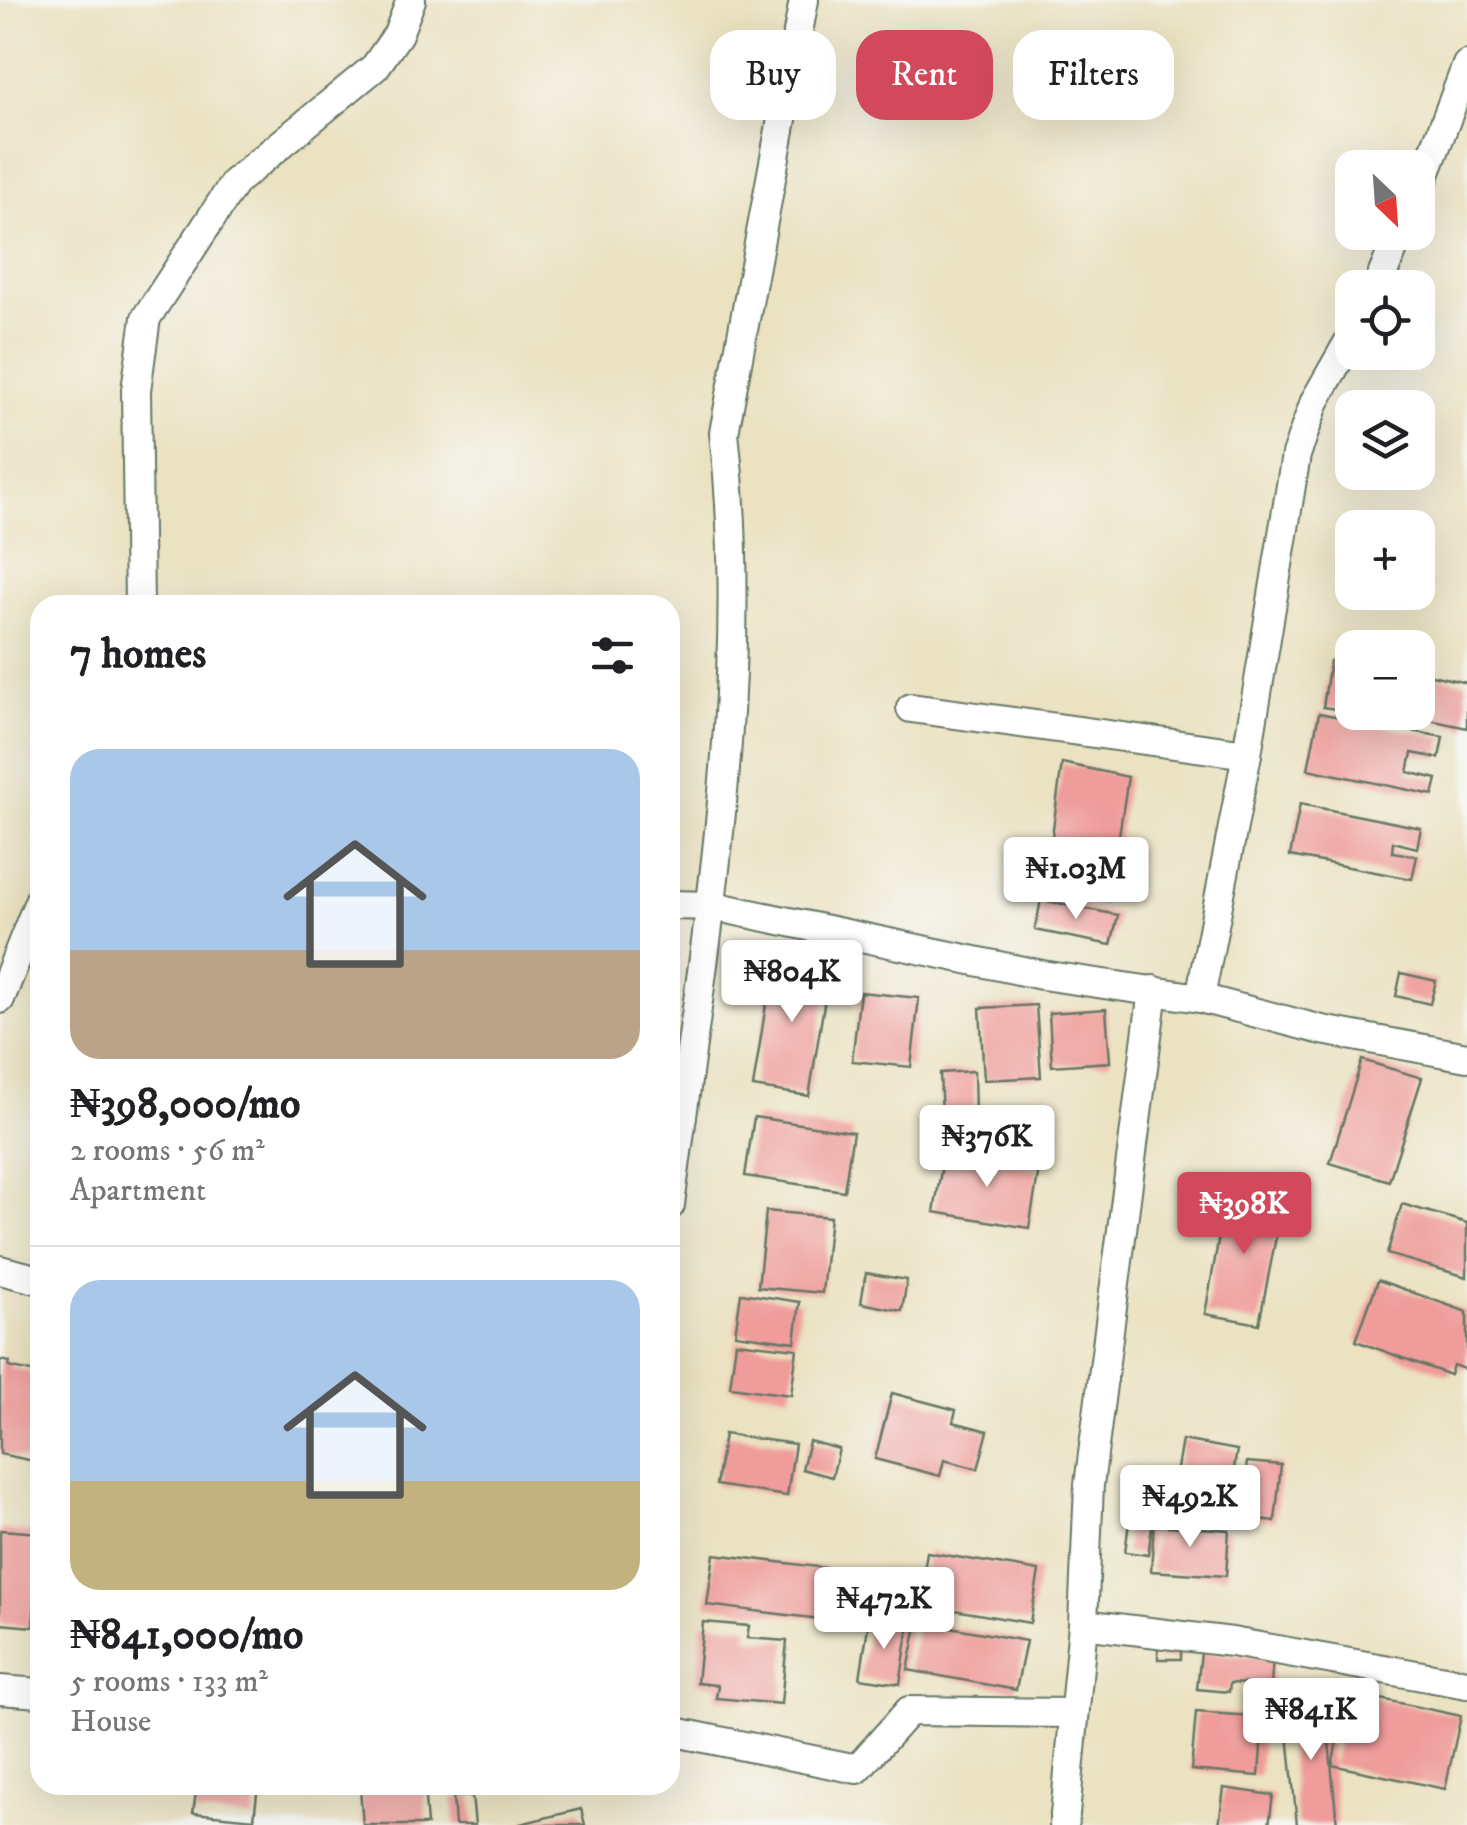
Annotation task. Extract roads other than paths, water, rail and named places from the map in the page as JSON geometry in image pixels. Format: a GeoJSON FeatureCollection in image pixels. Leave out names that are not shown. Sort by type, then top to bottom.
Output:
{"type":"FeatureCollection","features":[{"type":"Feature","properties":{"kind":"street"},"geometry":{"type":"LineString","coordinates":[[139,595],[136,390],[146,318],[235,182],[376,67],[398,34],[412,0]]}},
{"type":"Feature","properties":{"kind":"street"},"geometry":{"type":"LineString","coordinates":[[680,1134],[712,906],[732,691],[730,481],[724,434],[804,0]]}},
{"type":"Feature","properties":{"kind":"street"},"geometry":{"type":"LineString","coordinates":[[1435,150],[1467,66]]}},
{"type":"Feature","properties":{"kind":"street"},"geometry":{"type":"LineString","coordinates":[[1200,998],[1248,754],[1296,456],[1315,401],[1335,366]]}},
{"type":"Feature","properties":{"kind":"street"},"geometry":{"type":"LineString","coordinates":[[911,708],[1248,754]]}},
{"type":"Feature","properties":{"kind":"street"},"geometry":{"type":"LineString","coordinates":[[680,905],[712,906],[1042,975],[1200,998],[1322,1030],[1467,1057]]}},
{"type":"Feature","properties":{"kind":"street"},"geometry":{"type":"LineString","coordinates":[[0,1000],[30,924]]}},
{"type":"Feature","properties":{"kind":"street"},"geometry":{"type":"LineString","coordinates":[[1064,1825],[1083,1624],[1089,1485],[1153,990]]}},
{"type":"Feature","properties":{"kind":"street"},"geometry":{"type":"LineString","coordinates":[[0,1270],[30,1278]]}},
{"type":"Feature","properties":{"kind":"street"},"geometry":{"type":"LineString","coordinates":[[1083,1624],[1232,1642],[1466,1679]]}},
{"type":"Feature","properties":{"kind":"street"},"geometry":{"type":"LineString","coordinates":[[0,1690],[30,1692]]}},
{"type":"Feature","properties":{"kind":"street"},"geometry":{"type":"LineString","coordinates":[[680,1733],[857,1768],[909,1711],[1074,1714]]}}]}
